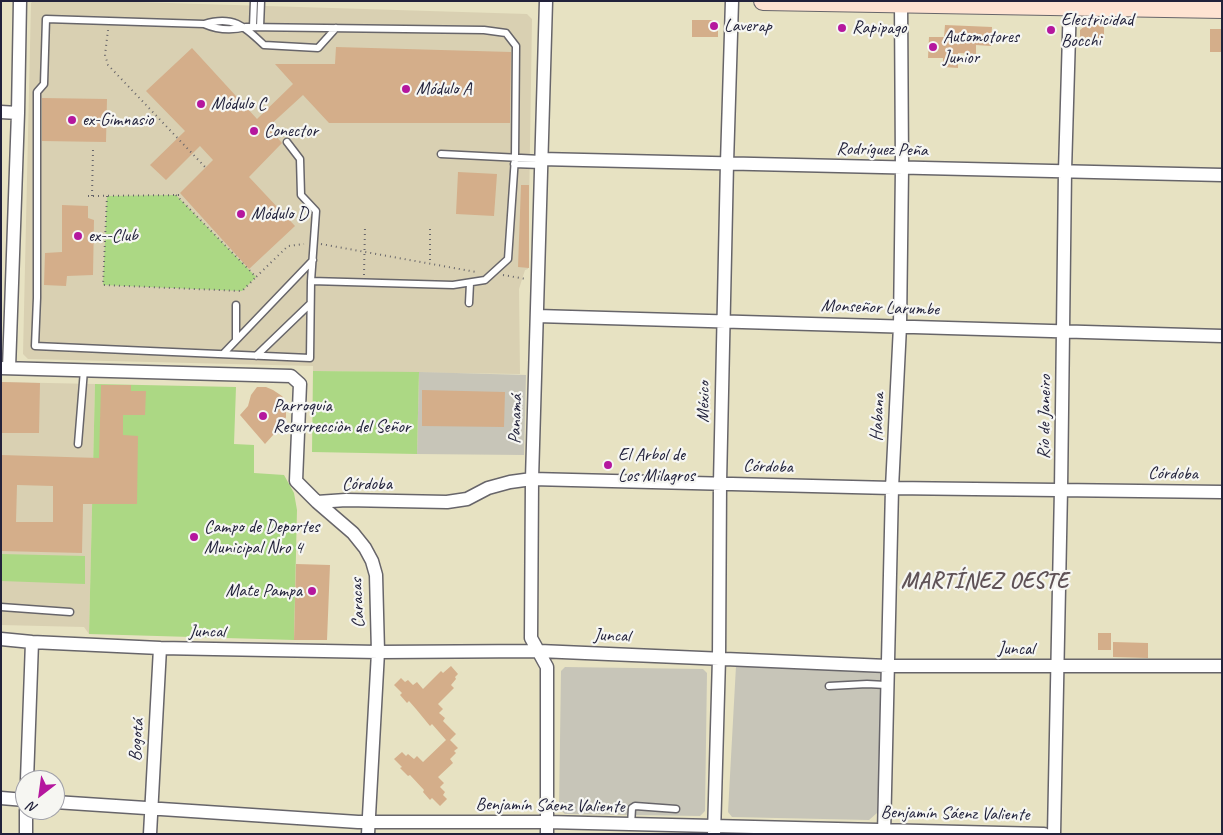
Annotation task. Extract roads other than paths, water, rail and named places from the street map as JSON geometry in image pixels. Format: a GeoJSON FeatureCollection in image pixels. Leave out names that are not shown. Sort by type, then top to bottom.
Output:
{"type":"FeatureCollection","features":[{"type":"Feature","properties":{"kind":"street"},"geometry":{"type":"LineString","coordinates":[[20,1],[18,113],[7,241],[5,368],[84,370]]}},
{"type":"Feature","properties":{"kind":"street","name":"Panamá"},"geometry":{"type":"LineString","coordinates":[[546,1],[532,479],[531,638],[548,667],[547,828]]}},
{"type":"Feature","properties":{"kind":"street","name":"México"},"geometry":{"type":"LineString","coordinates":[[714,830],[719,658],[723,321],[732,1]]}},
{"type":"Feature","properties":{"kind":"street"},"geometry":{"type":"LineString","coordinates":[[763,1],[1070,4],[1222,9]]}},
{"type":"Feature","properties":{"kind":"street","name":"Habana"},"geometry":{"type":"LineString","coordinates":[[884,832],[892,488],[900,326],[902,168],[901,2]]}},
{"type":"Feature","properties":{"kind":"street","name":"Río de Janeiro"},"geometry":{"type":"LineString","coordinates":[[1054,834],[1065,171],[1070,4]]}},
{"type":"Feature","properties":{"kind":"street"},"geometry":{"type":"LineString","coordinates":[[1,112],[18,113]]}},
{"type":"Feature","properties":{"kind":"street","name":"Rodríguez Peña"},"geometry":{"type":"LineString","coordinates":[[541,162],[727,163],[1222,175]]}},
{"type":"Feature","properties":{"kind":"street","name":"Monseñor Larumbe"},"geometry":{"type":"LineString","coordinates":[[537,316],[1222,336]]}},
{"type":"Feature","properties":{"kind":"street","name":"Caracas"},"geometry":{"type":"LineString","coordinates":[[84,370],[291,376],[300,384],[296,480],[317,502],[353,533],[365,548],[372,561],[376,575],[378,652],[368,828]]}},
{"type":"Feature","properties":{"kind":"street","name":"Córdoba"},"geometry":{"type":"LineString","coordinates":[[317,502],[346,500],[447,502],[467,499],[488,488],[510,482],[532,479],[892,488],[1222,492]]}},
{"type":"Feature","properties":{"kind":"street","name":"Juncal"},"geometry":{"type":"LineString","coordinates":[[1,640],[160,648],[378,652],[539,651],[887,666],[1222,666]]}},
{"type":"Feature","properties":{"kind":"street"},"geometry":{"type":"LineString","coordinates":[[27,770],[32,642]]}},
{"type":"Feature","properties":{"kind":"street","name":"Bogotá"},"geometry":{"type":"LineString","coordinates":[[150,834],[160,648]]}},
{"type":"Feature","properties":{"kind":"street"},"geometry":{"type":"LineString","coordinates":[[1,798],[15,799]]}},
{"type":"Feature","properties":{"kind":"street","name":"Benjamín Sáenz Valiente"},"geometry":{"type":"LineString","coordinates":[[65,803],[150,808],[368,828],[547,828],[631,825],[714,830],[1044,834]]}},
{"type":"Feature","properties":{"kind":"street"},"geometry":{"type":"LineString","coordinates":[[26,820],[26,834]]}},
{"type":"Feature","properties":{"kind":"street"},"geometry":{"type":"LineString","coordinates":[[358,834],[368,828]]}},
{"type":"Feature","properties":{"kind":"lane"},"geometry":{"type":"LineString","coordinates":[[254,1],[253,27],[264,46],[318,48],[336,28]]}},
{"type":"Feature","properties":{"kind":"lane"},"geometry":{"type":"LineString","coordinates":[[253,27],[261,1]]}},
{"type":"Feature","properties":{"kind":"lane"},"geometry":{"type":"LineString","coordinates":[[287,142],[300,159],[301,195],[316,211],[311,281],[310,304],[310,358],[35,346],[37,298],[37,92],[44,84],[46,19],[204,24],[214,21],[237,23],[253,27],[484,30],[506,33],[516,46],[515,161],[508,259],[485,280],[453,285],[311,281]]}},
{"type":"Feature","properties":{"kind":"lane"},"geometry":{"type":"LineString","coordinates":[[441,154],[541,162]]}},
{"type":"Feature","properties":{"kind":"lane"},"geometry":{"type":"LineString","coordinates":[[223,354],[313,260]]}},
{"type":"Feature","properties":{"kind":"lane"},"geometry":{"type":"LineString","coordinates":[[469,302],[470,283]]}},
{"type":"Feature","properties":{"kind":"lane"},"geometry":{"type":"LineString","coordinates":[[236,304],[236,340]]}},
{"type":"Feature","properties":{"kind":"lane"},"geometry":{"type":"LineString","coordinates":[[256,356],[310,304]]}},
{"type":"Feature","properties":{"kind":"lane"},"geometry":{"type":"LineString","coordinates":[[78,444],[84,370]]}},
{"type":"Feature","properties":{"kind":"lane"},"geometry":{"type":"LineString","coordinates":[[1,607],[70,612]]}},
{"type":"Feature","properties":{"kind":"lane"},"geometry":{"type":"LineString","coordinates":[[829,686],[886,685]]}},
{"type":"Feature","properties":{"kind":"lane"},"geometry":{"type":"LineString","coordinates":[[631,825],[632,808],[635,806],[676,809]]}},
{"type":"Feature","properties":{"kind":"place","name":"Laverap"},"geometry":{"type":"Point","coordinates":[714,26]}},
{"type":"Feature","properties":{"kind":"place","name":"Rapipago"},"geometry":{"type":"Point","coordinates":[842,28]}},
{"type":"Feature","properties":{"kind":"place","name":"Electricidad Bocchi"},"geometry":{"type":"Point","coordinates":[1051,30]}},
{"type":"Feature","properties":{"kind":"place","name":"Automotores Junior"},"geometry":{"type":"Point","coordinates":[933,47]}},
{"type":"Feature","properties":{"kind":"place","name":"Módulo A"},"geometry":{"type":"Point","coordinates":[406,89]}},
{"type":"Feature","properties":{"kind":"place","name":"Módulo C"},"geometry":{"type":"Point","coordinates":[201,104]}},
{"type":"Feature","properties":{"kind":"place","name":"ex-Gimnasio"},"geometry":{"type":"Point","coordinates":[72,120]}},
{"type":"Feature","properties":{"kind":"place","name":"Conector"},"geometry":{"type":"Point","coordinates":[254,131]}},
{"type":"Feature","properties":{"kind":"place","name":"Módulo D"},"geometry":{"type":"Point","coordinates":[241,214]}},
{"type":"Feature","properties":{"kind":"place","name":"ex--Club"},"geometry":{"type":"Point","coordinates":[78,236]}},
{"type":"Feature","properties":{"kind":"place","name":"Parroquia Resurrecciòn del Señor"},"geometry":{"type":"Point","coordinates":[263,416]}},
{"type":"Feature","properties":{"kind":"place","name":"El Arbol de Los Milagros"},"geometry":{"type":"Point","coordinates":[608,465]}},
{"type":"Feature","properties":{"kind":"place","name":"Campo de Deportes Municipal Nro 4"},"geometry":{"type":"Point","coordinates":[194,537]}},
{"type":"Feature","properties":{"kind":"place","name":"Mate Pampa"},"geometry":{"type":"Point","coordinates":[312,591]}},
{"type":"Feature","properties":{"kind":"district","name":"MARTÍNEZ OESTE"},"geometry":{"type":"Point","coordinates":[985,582]}}]}
